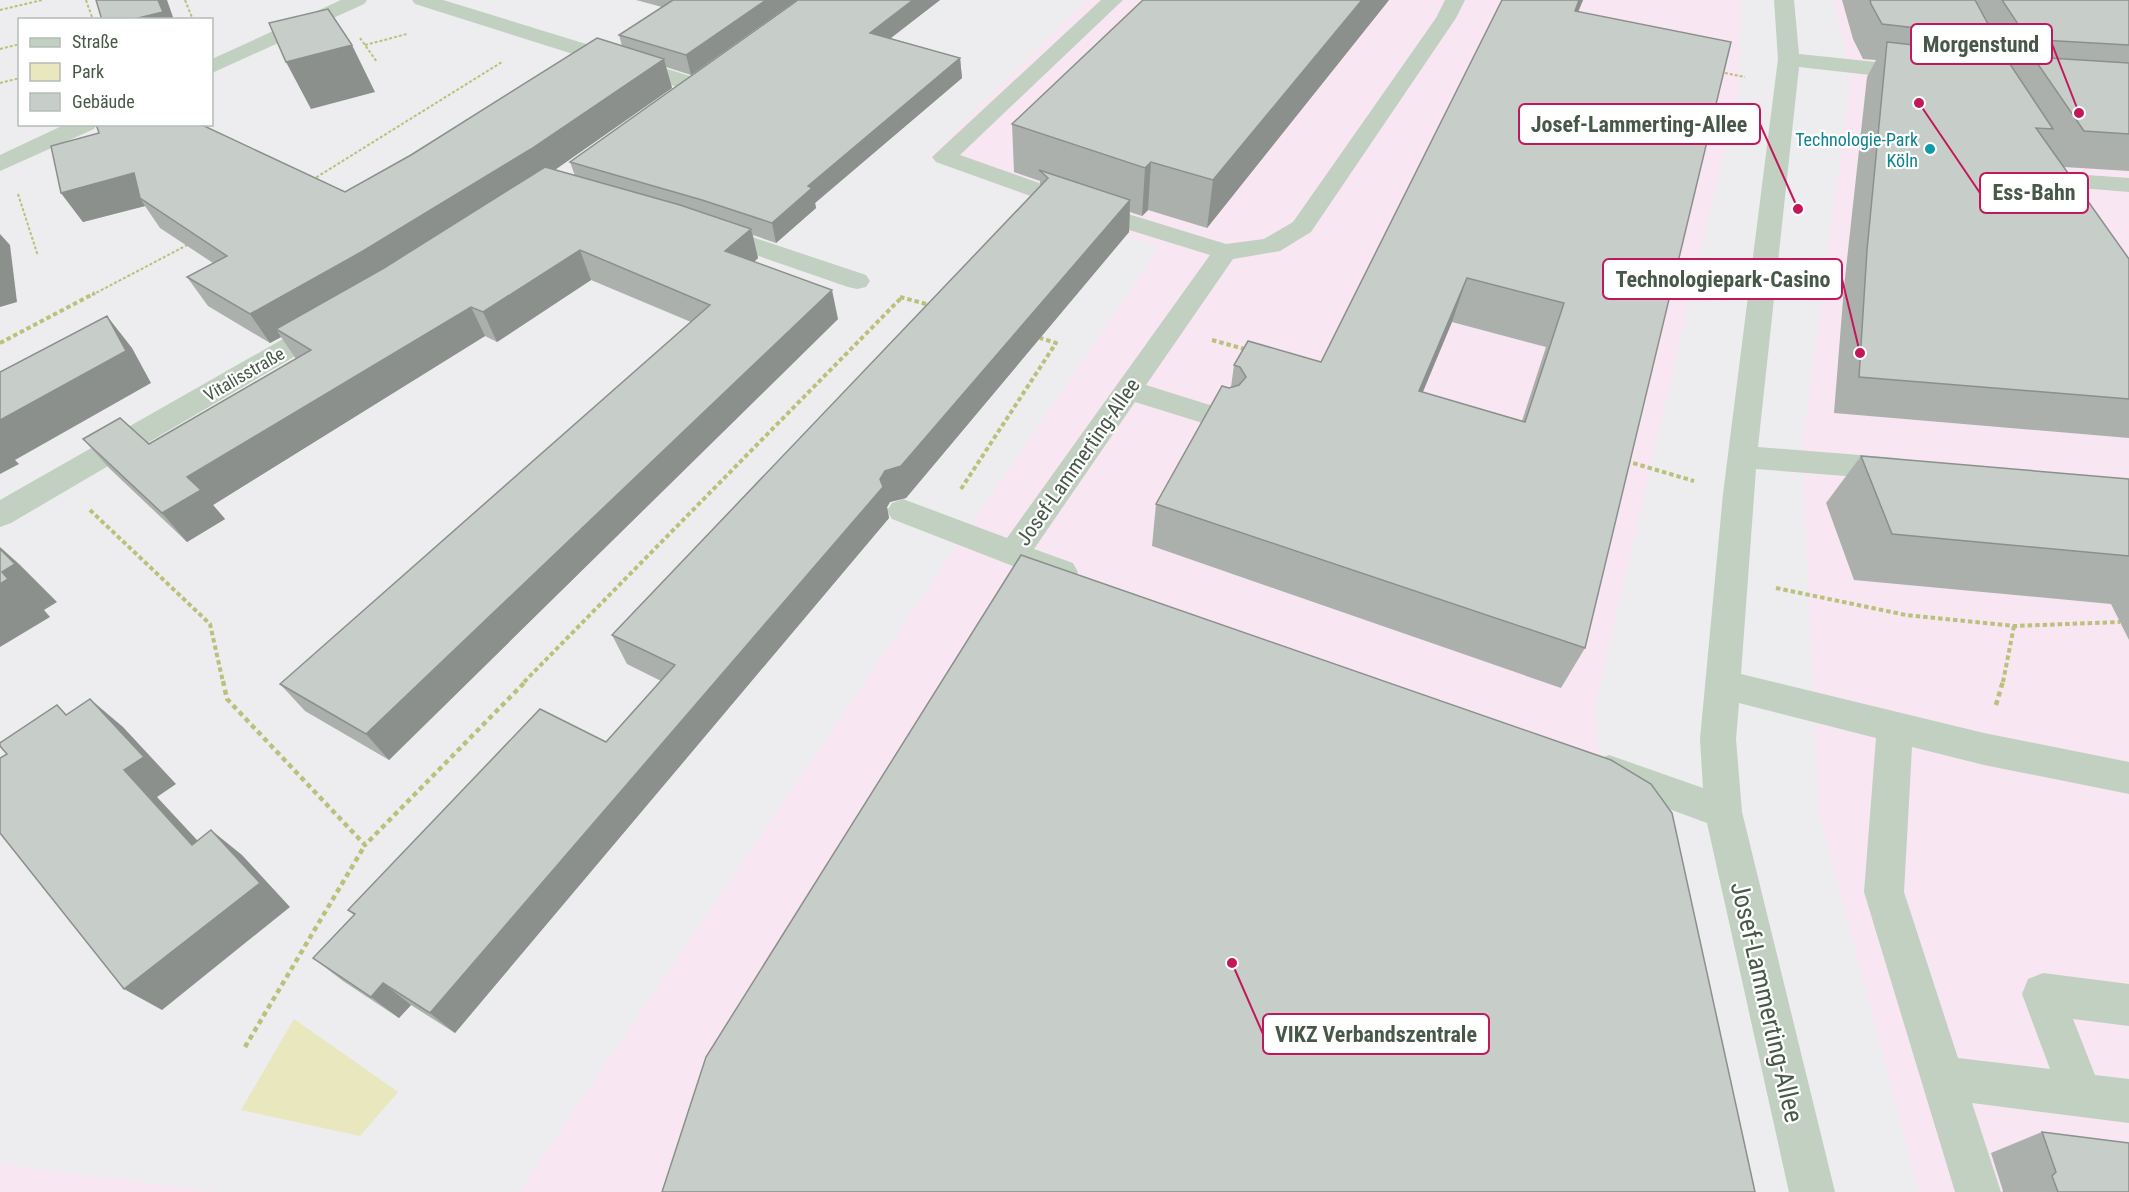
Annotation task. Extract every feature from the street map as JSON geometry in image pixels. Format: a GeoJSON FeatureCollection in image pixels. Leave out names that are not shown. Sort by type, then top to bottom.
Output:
{"type":"FeatureCollection","features":[{"type":"Feature","properties":{"kind":"street"},"geometry":{"type":"LineString","coordinates":[[213,67],[357,0]]}},
{"type":"Feature","properties":{"kind":"street"},"geometry":{"type":"LineString","coordinates":[[423,0],[543,37],[704,79],[668,104]]}},
{"type":"Feature","properties":{"kind":"street"},"geometry":{"type":"LineString","coordinates":[[1113,0],[944,158],[1106,215],[1225,252],[1271,246],[1302,226],[1446,18],[1455,0]]}},
{"type":"Feature","properties":{"kind":"street","name":"Josef-Lammerting-Allee"},"geometry":{"type":"LineString","coordinates":[[1784,0],[1787,72],[1738,494],[1718,739],[1723,812],[1812,1192]]}},
{"type":"Feature","properties":{"kind":"street"},"geometry":{"type":"LineString","coordinates":[[1787,72],[1933,75]]}},
{"type":"Feature","properties":{"kind":"street"},"geometry":{"type":"LineString","coordinates":[[2,161],[81,126]]}},
{"type":"Feature","properties":{"kind":"street"},"geometry":{"type":"LineString","coordinates":[[2027,141],[2051,180],[2129,185]]}},
{"type":"Feature","properties":{"kind":"street"},"geometry":{"type":"LineString","coordinates":[[687,224],[856,281]]}},
{"type":"Feature","properties":{"kind":"street","name":"Josef-Lammerting-Allee"},"geometry":{"type":"LineString","coordinates":[[1088,581],[1013,554],[1225,252]]}},
{"type":"Feature","properties":{"kind":"street","name":"Vitalisstraße"},"geometry":{"type":"LineString","coordinates":[[0,515],[349,313]]}},
{"type":"Feature","properties":{"kind":"street"},"geometry":{"type":"LineString","coordinates":[[1130,390],[1222,419]]}},
{"type":"Feature","properties":{"kind":"street"},"geometry":{"type":"LineString","coordinates":[[1744,457],[1926,472]]}},
{"type":"Feature","properties":{"kind":"street"},"geometry":{"type":"LineString","coordinates":[[903,511],[1013,554]]}},
{"type":"Feature","properties":{"kind":"street"},"geometry":{"type":"LineString","coordinates":[[1722,684],[1984,749],[2129,778]]}},
{"type":"Feature","properties":{"kind":"street"},"geometry":{"type":"LineString","coordinates":[[1895,727],[1884,892],[1978,1192]]}},
{"type":"Feature","properties":{"kind":"street"},"geometry":{"type":"LineString","coordinates":[[1579,760],[1723,812]]}},
{"type":"Feature","properties":{"kind":"street"},"geometry":{"type":"LineString","coordinates":[[2081,1095],[2043,994],[2129,1005]]}},
{"type":"Feature","properties":{"kind":"street"},"geometry":{"type":"LineString","coordinates":[[1943,1078],[2129,1101]]}},
{"type":"Feature","properties":{"kind":"path"},"geometry":{"type":"LineString","coordinates":[[0,10],[42,0]]}},
{"type":"Feature","properties":{"kind":"path"},"geometry":{"type":"LineString","coordinates":[[86,0],[92,18]]}},
{"type":"Feature","properties":{"kind":"path"},"geometry":{"type":"LineString","coordinates":[[185,0],[192,18]]}},
{"type":"Feature","properties":{"kind":"path"},"geometry":{"type":"LineString","coordinates":[[312,180],[543,37]]}},
{"type":"Feature","properties":{"kind":"path"},"geometry":{"type":"LineString","coordinates":[[0,49],[18,44]]}},
{"type":"Feature","properties":{"kind":"path"},"geometry":{"type":"LineString","coordinates":[[1719,72],[1787,72]]}},
{"type":"Feature","properties":{"kind":"path"},"geometry":{"type":"LineString","coordinates":[[0,83],[18,78]]}},
{"type":"Feature","properties":{"kind":"path"},"geometry":{"type":"LineString","coordinates":[[2,161],[38,256]]}},
{"type":"Feature","properties":{"kind":"path"},"geometry":{"type":"LineString","coordinates":[[0,343],[197,240]]}},
{"type":"Feature","properties":{"kind":"path"},"geometry":{"type":"LineString","coordinates":[[856,281],[934,306]]}},
{"type":"Feature","properties":{"kind":"path"},"geometry":{"type":"LineString","coordinates":[[245,1047],[365,845],[902,297]]}},
{"type":"Feature","properties":{"kind":"path"},"geometry":{"type":"LineString","coordinates":[[1171,328],[1251,351]]}},
{"type":"Feature","properties":{"kind":"path"},"geometry":{"type":"LineString","coordinates":[[959,491],[1056,343],[1040,338]]}},
{"type":"Feature","properties":{"kind":"path"},"geometry":{"type":"LineString","coordinates":[[1624,461],[1738,494]]}},
{"type":"Feature","properties":{"kind":"path"},"geometry":{"type":"LineString","coordinates":[[59,481],[210,624],[227,699],[365,845]]}},
{"type":"Feature","properties":{"kind":"path"},"geometry":{"type":"LineString","coordinates":[[1732,578],[1906,615],[2014,626],[2120,622]]}},
{"type":"Feature","properties":{"kind":"path"},"geometry":{"type":"LineString","coordinates":[[1984,749],[2007,668],[2014,626]]}},
{"type":"Feature","properties":{"kind":"shaded area"},"geometry":{"type":"Polygon","coordinates":[[[1087,0],[1740,0],[1738,91],[1593,716],[1688,1192],[519,1192],[1159,248],[928,158],[1087,0]]]}},
{"type":"Feature","properties":{"kind":"shaded area"},"geometry":{"type":"Polygon","coordinates":[[[1834,0],[2129,0],[2129,1192],[1919,1192],[1819,811],[1802,449],[1851,80],[1834,0]]]}},
{"type":"Feature","properties":{"kind":"shaded area"},"geometry":{"type":"Polygon","coordinates":[[[0,1164],[214,1192],[0,1192],[0,1164]]]}},
{"type":"Feature","properties":{"kind":"green space"},"geometry":{"type":"Polygon","coordinates":[[[294,1019],[398,1092],[360,1136],[241,1110],[294,1019]]]}},
{"type":"Feature","properties":{"kind":"building"},"geometry":{"type":"Polygon","coordinates":[[[96,0],[158,0],[163,12],[138,18],[101,18],[96,0]]]}},
{"type":"Feature","properties":{"kind":"building"},"geometry":{"type":"Polygon","coordinates":[[[673,0],[766,0],[686,55],[619,35],[673,0]]]}},
{"type":"Feature","properties":{"kind":"building"},"geometry":{"type":"Polygon","coordinates":[[[798,0],[913,0],[870,33],[960,58],[808,186],[812,188],[772,223],[570,162],[798,0]]]}},
{"type":"Feature","properties":{"kind":"building"},"geometry":{"type":"Polygon","coordinates":[[[1143,0],[1362,0],[1213,180],[1151,162],[1145,168],[1012,124],[1143,0]]]}},
{"type":"Feature","properties":{"kind":"building"},"geometry":{"type":"Polygon","coordinates":[[[1502,0],[1579,0],[1575,11],[1731,42],[1585,648],[1156,504],[1222,386],[1229,388],[1239,385],[1246,377],[1240,367],[1234,365],[1248,341],[1321,362],[1502,0]],[[1467,278],[1419,391],[1525,422],[1564,303],[1467,278]]]}},
{"type":"Feature","properties":{"kind":"building"},"geometry":{"type":"Polygon","coordinates":[[[1870,0],[1975,0],[1995,37],[1882,24],[1870,0]]]}},
{"type":"Feature","properties":{"kind":"building"},"geometry":{"type":"Polygon","coordinates":[[[2002,0],[2129,0],[2129,45],[2023,39],[2018,24],[2002,0]]]}},
{"type":"Feature","properties":{"kind":"building"},"geometry":{"type":"Polygon","coordinates":[[[328,9],[352,45],[286,62],[269,23],[328,9]]]}},
{"type":"Feature","properties":{"kind":"building"},"geometry":{"type":"Polygon","coordinates":[[[597,38],[664,59],[531,149],[363,251],[250,314],[187,277],[227,256],[140,198],[134,173],[61,193],[51,146],[99,133],[97,126],[204,126],[345,192],[411,155],[597,38]]]}},
{"type":"Feature","properties":{"kind":"building"},"geometry":{"type":"Polygon","coordinates":[[[1887,42],[2004,55],[2053,129],[2036,128],[2129,259],[2129,399],[1859,377],[1867,250],[1887,42]]]}},
{"type":"Feature","properties":{"kind":"building"},"geometry":{"type":"Polygon","coordinates":[[[2033,57],[2129,63],[2129,134],[2084,131],[2033,57]]]}},
{"type":"Feature","properties":{"kind":"building"},"geometry":{"type":"Polygon","coordinates":[[[545,167],[680,205],[751,229],[725,251],[832,290],[366,734],[280,684],[710,305],[580,250],[483,312],[471,307],[187,477],[201,490],[162,513],[83,439],[120,418],[149,444],[311,350],[276,329],[384,268],[545,167]]]}},
{"type":"Feature","properties":{"kind":"building"},"geometry":{"type":"Polygon","coordinates":[[[1039,170],[1130,200],[901,466],[885,471],[880,479],[883,487],[430,1013],[383,983],[371,997],[313,958],[355,914],[348,910],[540,709],[606,742],[675,665],[612,635],[1048,178],[1039,170]]]}},
{"type":"Feature","properties":{"kind":"building"},"geometry":{"type":"Polygon","coordinates":[[[107,316],[126,351],[0,420],[0,372],[107,316]]]}},
{"type":"Feature","properties":{"kind":"building"},"geometry":{"type":"Polygon","coordinates":[[[1861,456],[2129,479],[2129,556],[1892,534],[1861,456]]]}},
{"type":"Feature","properties":{"kind":"building"},"geometry":{"type":"Polygon","coordinates":[[[0,549],[15,564],[2,572],[8,579],[0,584],[0,549]]]}},
{"type":"Feature","properties":{"kind":"building"},"geometry":{"type":"Polygon","coordinates":[[[1021,555],[1611,760],[1651,784],[1672,813],[1755,1192],[662,1192],[706,1057],[1021,555]]]}},
{"type":"Feature","properties":{"kind":"building"},"geometry":{"type":"Polygon","coordinates":[[[90,699],[144,757],[124,770],[192,845],[211,830],[260,883],[124,989],[0,833],[0,758],[7,754],[0,743],[57,705],[66,715],[90,699]]]}},
{"type":"Feature","properties":{"kind":"building"},"geometry":{"type":"Polygon","coordinates":[[[2042,1132],[2129,1143],[2129,1192],[2058,1192],[2052,1176],[2056,1172],[2042,1132]]]}},
{"type":"Feature","properties":{"kind":"place","name":"Ess-Bahn"},"geometry":{"type":"Point","coordinates":[1919,103]}},
{"type":"Feature","properties":{"kind":"place","name":"Morgenstund"},"geometry":{"type":"Point","coordinates":[2079,113]}},
{"type":"Feature","properties":{"kind":"place","name":"Technologie-Park Köln"},"geometry":{"type":"Point","coordinates":[1930,149]}},
{"type":"Feature","properties":{"kind":"place","name":"Josef-Lammerting-Allee"},"geometry":{"type":"Point","coordinates":[1798,209]}},
{"type":"Feature","properties":{"kind":"place","name":"Technologiepark-Casino"},"geometry":{"type":"Point","coordinates":[1860,353]}},
{"type":"Feature","properties":{"kind":"place","name":"VIKZ Verbandszentrale"},"geometry":{"type":"Point","coordinates":[1232,963]}}]}
